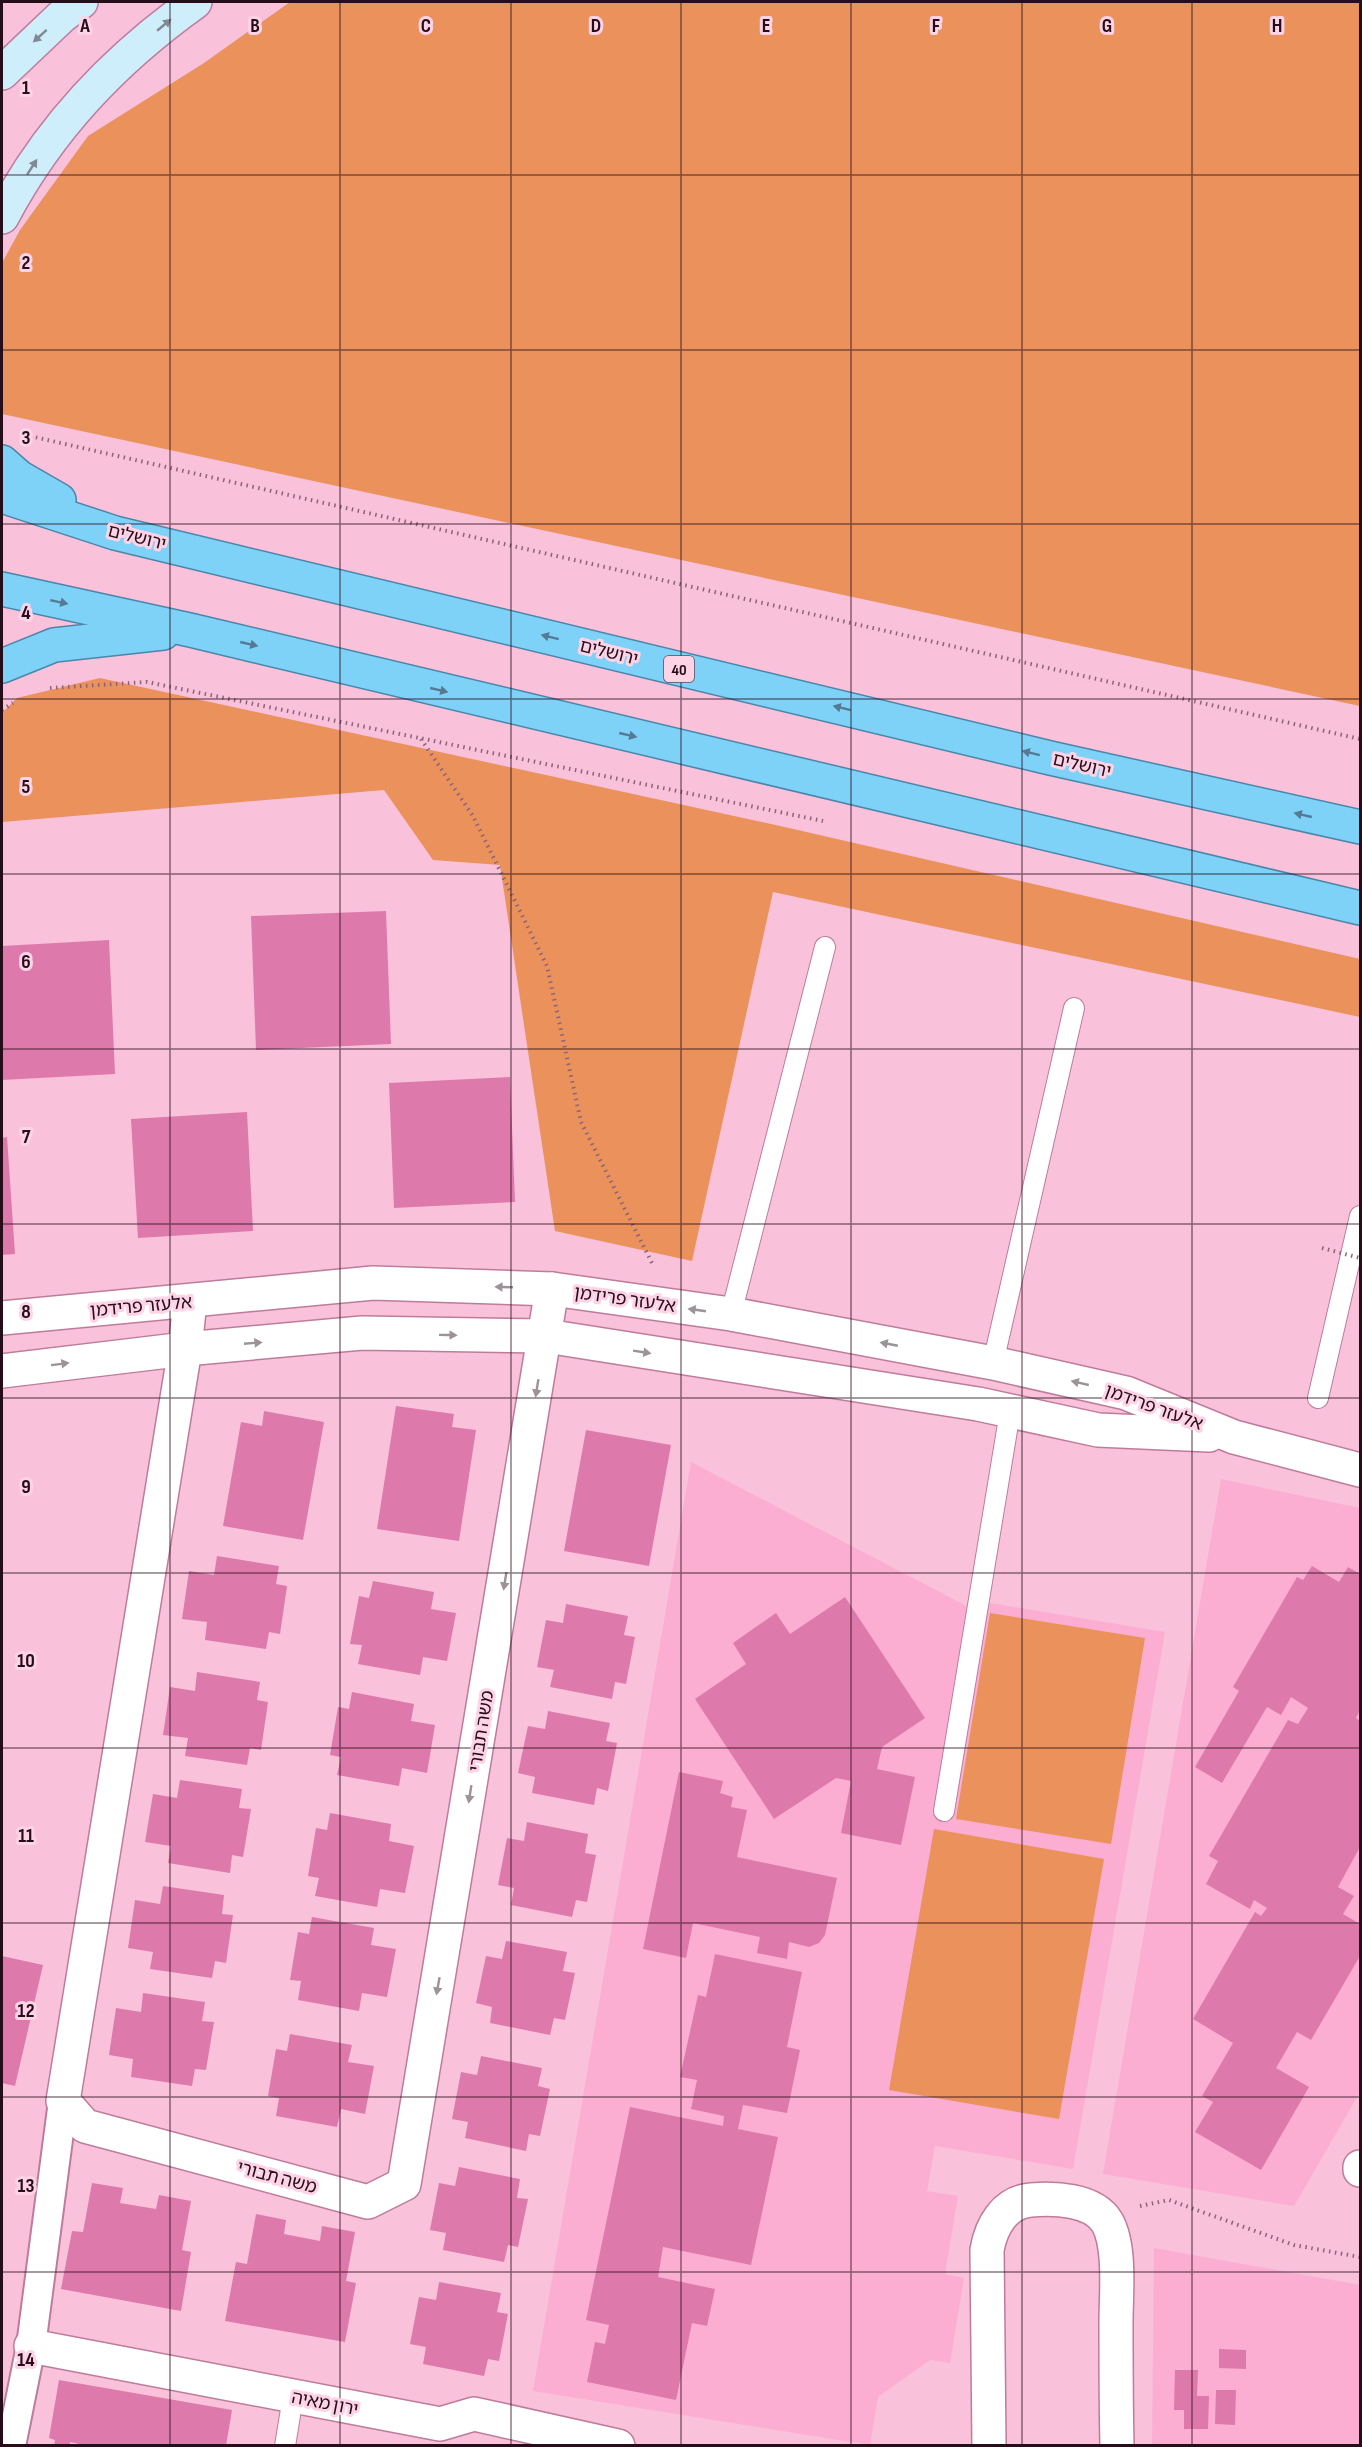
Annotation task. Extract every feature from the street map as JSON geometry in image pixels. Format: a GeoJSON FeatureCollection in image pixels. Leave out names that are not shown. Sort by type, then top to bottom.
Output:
{"type":"FeatureCollection","features":[{"type":"Feature","properties":{"kind":"highway"},"geometry":{"type":"LineString","coordinates":[[2,462],[19,477],[115,533]]}},
{"type":"Feature","properties":{"kind":"highway","name":"ירושלים"},"geometry":{"type":"LineString","coordinates":[[2,496],[115,533],[1050,758],[1360,827]]}},
{"type":"Feature","properties":{"kind":"highway"},"geometry":{"type":"LineString","coordinates":[[2,589],[190,630],[1360,908]]}},
{"type":"Feature","properties":{"kind":"highway"},"geometry":{"type":"LineString","coordinates":[[2,666],[54,645],[190,630]]}},
{"type":"Feature","properties":{"kind":"main road"},"geometry":{"type":"LineString","coordinates":[[2,73],[62,16],[81,2]]}},
{"type":"Feature","properties":{"kind":"main road"},"geometry":{"type":"LineString","coordinates":[[2,217],[53,133],[110,71],[195,2]]}},
{"type":"Feature","properties":{"kind":"street","name":"אלעזר פרידמן"},"geometry":{"type":"LineString","coordinates":[[2,1318],[373,1283],[552,1289],[731,1314],[993,1364],[1126,1393],[1234,1437],[1360,1470]]}},
{"type":"Feature","properties":{"kind":"street","name":"משה תבורי"},"geometry":{"type":"LineString","coordinates":[[63,2101],[85,2126],[368,2202],[404,2184],[552,1289]]}},
{"type":"Feature","properties":{"kind":"street"},"geometry":{"type":"LineString","coordinates":[[11,2445],[31,2346],[63,2101],[185,1349],[190,1301]]}},
{"type":"Feature","properties":{"kind":"street","name":"אלעזר פרידמן"},"geometry":{"type":"LineString","coordinates":[[2,1371],[185,1349],[362,1333],[546,1336],[1010,1412],[1098,1430],[1234,1437]]}},
{"type":"Feature","properties":{"kind":"street"},"geometry":{"type":"LineString","coordinates":[[989,2445],[987,2250],[990,2233],[1003,2213],[1025,2200],[1056,2198],[1085,2205],[1107,2221],[1116,2255],[1117,2445]]}},
{"type":"Feature","properties":{"kind":"street","name":"ירון מאיה"},"geometry":{"type":"LineString","coordinates":[[31,2346],[440,2424],[474,2414],[618,2445]]}},
{"type":"Feature","properties":{"kind":"lane"},"geometry":{"type":"LineString","coordinates":[[731,1314],[825,947]]}},
{"type":"Feature","properties":{"kind":"lane"},"geometry":{"type":"LineString","coordinates":[[993,1364],[1074,1008]]}},
{"type":"Feature","properties":{"kind":"lane"},"geometry":{"type":"LineString","coordinates":[[1318,1398],[1360,1216]]}},
{"type":"Feature","properties":{"kind":"lane"},"geometry":{"type":"LineString","coordinates":[[944,1811],[1010,1412]]}},
{"type":"Feature","properties":{"kind":"lane"},"geometry":{"type":"LineString","coordinates":[[285,2445],[293,2397]]}},
{"type":"Feature","properties":{"kind":"path"},"geometry":{"type":"LineString","coordinates":[[25,435],[1360,739]]}},
{"type":"Feature","properties":{"kind":"path"},"geometry":{"type":"LineString","coordinates":[[46,689],[147,682],[827,822]]}},
{"type":"Feature","properties":{"kind":"path"},"geometry":{"type":"LineString","coordinates":[[2,710],[18,699]]}},
{"type":"Feature","properties":{"kind":"path"},"geometry":{"type":"LineString","coordinates":[[420,738],[473,816],[548,966],[580,1122],[674,1306]]}},
{"type":"Feature","properties":{"kind":"path"},"geometry":{"type":"LineString","coordinates":[[1322,1248],[1360,1258]]}},
{"type":"Feature","properties":{"kind":"path"},"geometry":{"type":"LineString","coordinates":[[1096,2213],[1169,2200],[1294,2245],[1360,2257]]}},
{"type":"Feature","properties":{"kind":"shaded area"},"geometry":{"type":"Polygon","coordinates":[[[290,2],[1360,2],[1360,706],[2,414],[2,263],[20,230],[88,136],[204,63],[290,2]]]}},
{"type":"Feature","properties":{"kind":"shaded area"},"geometry":{"type":"Polygon","coordinates":[[[100,678],[789,828],[1360,959],[1360,1017],[773,892],[692,1261],[555,1231],[500,865],[433,860],[384,790],[2,822],[2,713],[17,698],[100,678]]]}},
{"type":"Feature","properties":{"kind":"shaded area"},"geometry":{"type":"Polygon","coordinates":[[[691,1462],[976,1611],[978,1601],[1165,1632],[1073,2169],[935,2146],[927,2191],[958,2196],[945,2274],[964,2278],[950,2363],[930,2360],[878,2397],[870,2445],[533,2391],[691,1462]]]}},
{"type":"Feature","properties":{"kind":"shaded area"},"geometry":{"type":"Polygon","coordinates":[[[1221,1479],[1360,1508],[1360,2092],[1294,2206],[1103,2174],[1221,1479]]]}},
{"type":"Feature","properties":{"kind":"shaded area"},"geometry":{"type":"Polygon","coordinates":[[[990,1613],[1145,1638],[1111,1844],[956,1819],[990,1613]]]}},
{"type":"Feature","properties":{"kind":"shaded area"},"geometry":{"type":"Polygon","coordinates":[[[934,1829],[1104,1859],[1059,2119],[889,2090],[934,1829]]]}},
{"type":"Feature","properties":{"kind":"shaded area"},"geometry":{"type":"Polygon","coordinates":[[[1154,2248],[1360,2285],[1360,2445],[1152,2446],[1154,2248]]]}},
{"type":"Feature","properties":{"kind":"building"},"geometry":{"type":"Polygon","coordinates":[[[386,911],[391,1044],[256,1050],[251,916],[386,911]]]}},
{"type":"Feature","properties":{"kind":"building"},"geometry":{"type":"Polygon","coordinates":[[[109,940],[115,1074],[2,1080],[2,946],[109,940]]]}},
{"type":"Feature","properties":{"kind":"building"},"geometry":{"type":"Polygon","coordinates":[[[510,1077],[515,1202],[394,1208],[389,1083],[510,1077]]]}},
{"type":"Feature","properties":{"kind":"building"},"geometry":{"type":"Polygon","coordinates":[[[247,1112],[253,1231],[138,1238],[131,1119],[247,1112]]]}},
{"type":"Feature","properties":{"kind":"building"},"geometry":{"type":"Polygon","coordinates":[[[7,1137],[15,1254],[2,1255],[2,1138],[7,1137]]]}},
{"type":"Feature","properties":{"kind":"building"},"geometry":{"type":"Polygon","coordinates":[[[396,1406],[454,1414],[452,1427],[476,1430],[459,1541],[377,1529],[396,1406]]]}},
{"type":"Feature","properties":{"kind":"building"},"geometry":{"type":"Polygon","coordinates":[[[264,1411],[324,1422],[303,1540],[223,1526],[241,1422],[262,1426],[264,1411]]]}},
{"type":"Feature","properties":{"kind":"building"},"geometry":{"type":"Polygon","coordinates":[[[586,1430],[671,1445],[649,1566],[564,1551],[586,1430]]]}},
{"type":"Feature","properties":{"kind":"building"},"geometry":{"type":"Polygon","coordinates":[[[217,1556],[279,1566],[276,1584],[287,1586],[280,1634],[269,1632],[266,1649],[205,1640],[207,1622],[182,1619],[189,1571],[214,1575],[217,1556]]]}},
{"type":"Feature","properties":{"kind":"building"},"geometry":{"type":"Polygon","coordinates":[[[1312,1566],[1339,1582],[1348,1567],[1360,1574],[1360,1710],[1356,1718],[1360,1721],[1360,1847],[1338,1887],[1354,1896],[1343,1914],[1360,1924],[1360,1956],[1311,2040],[1297,2032],[1276,2068],[1309,2087],[1261,2170],[1195,2132],[1213,2102],[1202,2096],[1233,2043],[1193,2019],[1255,1912],[1261,1916],[1267,1908],[1254,1900],[1250,1909],[1206,1884],[1218,1861],[1209,1856],[1288,1720],[1298,1724],[1308,1708],[1291,1697],[1281,1715],[1267,1707],[1222,1783],[1195,1767],[1239,1691],[1233,1687],[1297,1577],[1303,1580],[1312,1566]]]}},
{"type":"Feature","properties":{"kind":"building"},"geometry":{"type":"Polygon","coordinates":[[[373,1581],[434,1592],[431,1609],[456,1613],[447,1661],[423,1657],[420,1675],[358,1664],[362,1645],[350,1644],[359,1596],[369,1598],[373,1581]]]}},
{"type":"Feature","properties":{"kind":"building"},"geometry":{"type":"Polygon","coordinates":[[[845,1597],[925,1718],[882,1747],[877,1769],[915,1777],[901,1845],[841,1833],[851,1781],[836,1778],[774,1819],[695,1699],[746,1664],[733,1643],[776,1613],[790,1634],[845,1597]]]}},
{"type":"Feature","properties":{"kind":"building"},"geometry":{"type":"Polygon","coordinates":[[[566,1604],[628,1616],[624,1635],[635,1637],[626,1684],[615,1682],[612,1699],[550,1687],[554,1670],[537,1667],[546,1620],[563,1623],[566,1604]]]}},
{"type":"Feature","properties":{"kind":"building"},"geometry":{"type":"Polygon","coordinates":[[[197,1672],[260,1682],[257,1700],[268,1702],[261,1750],[250,1748],[247,1765],[185,1756],[188,1738],[163,1735],[170,1687],[195,1691],[197,1672]]]}},
{"type":"Feature","properties":{"kind":"building"},"geometry":{"type":"Polygon","coordinates":[[[352,1692],[414,1704],[411,1721],[435,1725],[427,1773],[402,1768],[399,1786],[337,1775],[341,1757],[330,1755],[338,1707],[349,1709],[352,1692]]]}},
{"type":"Feature","properties":{"kind":"building"},"geometry":{"type":"Polygon","coordinates":[[[548,1711],[610,1723],[606,1741],[617,1743],[608,1791],[597,1788],[594,1805],[532,1793],[535,1777],[518,1773],[528,1726],[545,1729],[548,1711]]]}},
{"type":"Feature","properties":{"kind":"building"},"geometry":{"type":"Polygon","coordinates":[[[679,1772],[723,1781],[720,1793],[733,1797],[731,1807],[747,1810],[737,1857],[837,1878],[825,1935],[819,1943],[809,1947],[789,1942],[787,1959],[757,1953],[760,1937],[693,1923],[686,1958],[643,1949],[679,1772]]]}},
{"type":"Feature","properties":{"kind":"building"},"geometry":{"type":"Polygon","coordinates":[[[180,1780],[242,1789],[239,1808],[251,1809],[243,1857],[232,1855],[230,1873],[168,1863],[171,1846],[145,1842],[153,1794],[177,1798],[180,1780]]]}},
{"type":"Feature","properties":{"kind":"building"},"geometry":{"type":"Polygon","coordinates":[[[330,1813],[391,1824],[389,1841],[414,1846],[405,1893],[380,1889],[377,1907],[315,1896],[319,1878],[308,1876],[316,1828],[327,1830],[330,1813]]]}},
{"type":"Feature","properties":{"kind":"building"},"geometry":{"type":"Polygon","coordinates":[[[527,1822],[588,1834],[585,1853],[596,1855],[587,1902],[576,1900],[572,1917],[511,1905],[514,1888],[498,1885],[507,1838],[524,1841],[527,1822]]]}},
{"type":"Feature","properties":{"kind":"building"},"geometry":{"type":"Polygon","coordinates":[[[163,1886],[224,1895],[222,1914],[233,1915],[226,1963],[215,1961],[212,1978],[150,1969],[153,1952],[128,1948],[135,1900],[160,1904],[163,1886]]]}},
{"type":"Feature","properties":{"kind":"building"},"geometry":{"type":"Polygon","coordinates":[[[312,1917],[374,1928],[371,1945],[396,1949],[387,1997],[362,1993],[359,2011],[298,2000],[301,1981],[290,1980],[298,1932],[309,1934],[312,1917]]]}},
{"type":"Feature","properties":{"kind":"building"},"geometry":{"type":"Polygon","coordinates":[[[506,1941],[567,1952],[563,1971],[575,1973],[565,2020],[554,2018],[550,2035],[490,2023],[492,2007],[476,2003],[486,1956],[502,1959],[506,1941]]]}},
{"type":"Feature","properties":{"kind":"building"},"geometry":{"type":"Polygon","coordinates":[[[715,1954],[802,1972],[787,2047],[800,2050],[787,2113],[743,2105],[738,2129],[778,2137],[751,2265],[663,2247],[658,2277],[715,2289],[707,2326],[692,2323],[676,2400],[587,2382],[595,2342],[605,2344],[609,2325],[586,2320],[630,2107],[723,2126],[724,2116],[691,2109],[697,2080],[680,2077],[698,1995],[706,1997],[715,1954]]]}},
{"type":"Feature","properties":{"kind":"building"},"geometry":{"type":"Polygon","coordinates":[[[2,1956],[43,1965],[15,2086],[2,2083],[2,1956]]]}},
{"type":"Feature","properties":{"kind":"building"},"geometry":{"type":"Polygon","coordinates":[[[143,1993],[205,2002],[202,2021],[214,2022],[206,2070],[195,2069],[192,2086],[131,2077],[133,2059],[109,2055],[116,2008],[141,2012],[143,1993]]]}},
{"type":"Feature","properties":{"kind":"building"},"geometry":{"type":"Polygon","coordinates":[[[290,2034],[352,2045],[348,2062],[374,2066],[365,2114],[341,2109],[337,2127],[276,2116],[279,2098],[268,2096],[276,2049],[287,2051],[290,2034]]]}},
{"type":"Feature","properties":{"kind":"building"},"geometry":{"type":"Polygon","coordinates":[[[481,2056],[542,2068],[538,2086],[550,2089],[540,2136],[529,2134],[526,2151],[465,2138],[468,2122],[452,2119],[461,2072],[477,2075],[481,2056]]]}},
{"type":"Feature","properties":{"kind":"building"},"geometry":{"type":"Polygon","coordinates":[[[459,2167],[520,2179],[517,2198],[528,2199],[518,2247],[508,2245],[504,2262],[443,2250],[446,2233],[430,2230],[439,2183],[455,2186],[459,2167]]]}},
{"type":"Feature","properties":{"kind":"building"},"geometry":{"type":"Polygon","coordinates":[[[92,2183],[123,2188],[120,2203],[156,2209],[159,2195],[191,2201],[182,2250],[191,2252],[181,2311],[61,2289],[72,2231],[83,2232],[92,2183]]]}},
{"type":"Feature","properties":{"kind":"building"},"geometry":{"type":"Polygon","coordinates":[[[256,2214],[286,2220],[284,2234],[320,2241],[322,2226],[355,2232],[346,2281],[356,2283],[345,2342],[225,2321],[236,2262],[247,2264],[256,2214]]]}},
{"type":"Feature","properties":{"kind":"building"},"geometry":{"type":"Polygon","coordinates":[[[439,2282],[501,2293],[497,2312],[508,2314],[499,2361],[488,2359],[484,2376],[423,2364],[426,2347],[410,2344],[419,2297],[436,2300],[439,2282]]]}},
{"type":"Feature","properties":{"kind":"building"},"geometry":{"type":"Polygon","coordinates":[[[1219,2349],[1246,2350],[1246,2369],[1219,2368],[1219,2349]]]}},
{"type":"Feature","properties":{"kind":"building"},"geometry":{"type":"Polygon","coordinates":[[[1175,2370],[1198,2370],[1197,2396],[1209,2396],[1208,2429],[1184,2429],[1184,2410],[1174,2410],[1175,2370]]]}},
{"type":"Feature","properties":{"kind":"building"},"geometry":{"type":"Polygon","coordinates":[[[59,2380],[232,2410],[226,2446],[89,2446],[70,2442],[70,2446],[54,2446],[55,2440],[49,2438],[59,2380]]]}},
{"type":"Feature","properties":{"kind":"building"},"geometry":{"type":"Polygon","coordinates":[[[1216,2390],[1236,2390],[1235,2425],[1215,2424],[1216,2390]]]}}]}
